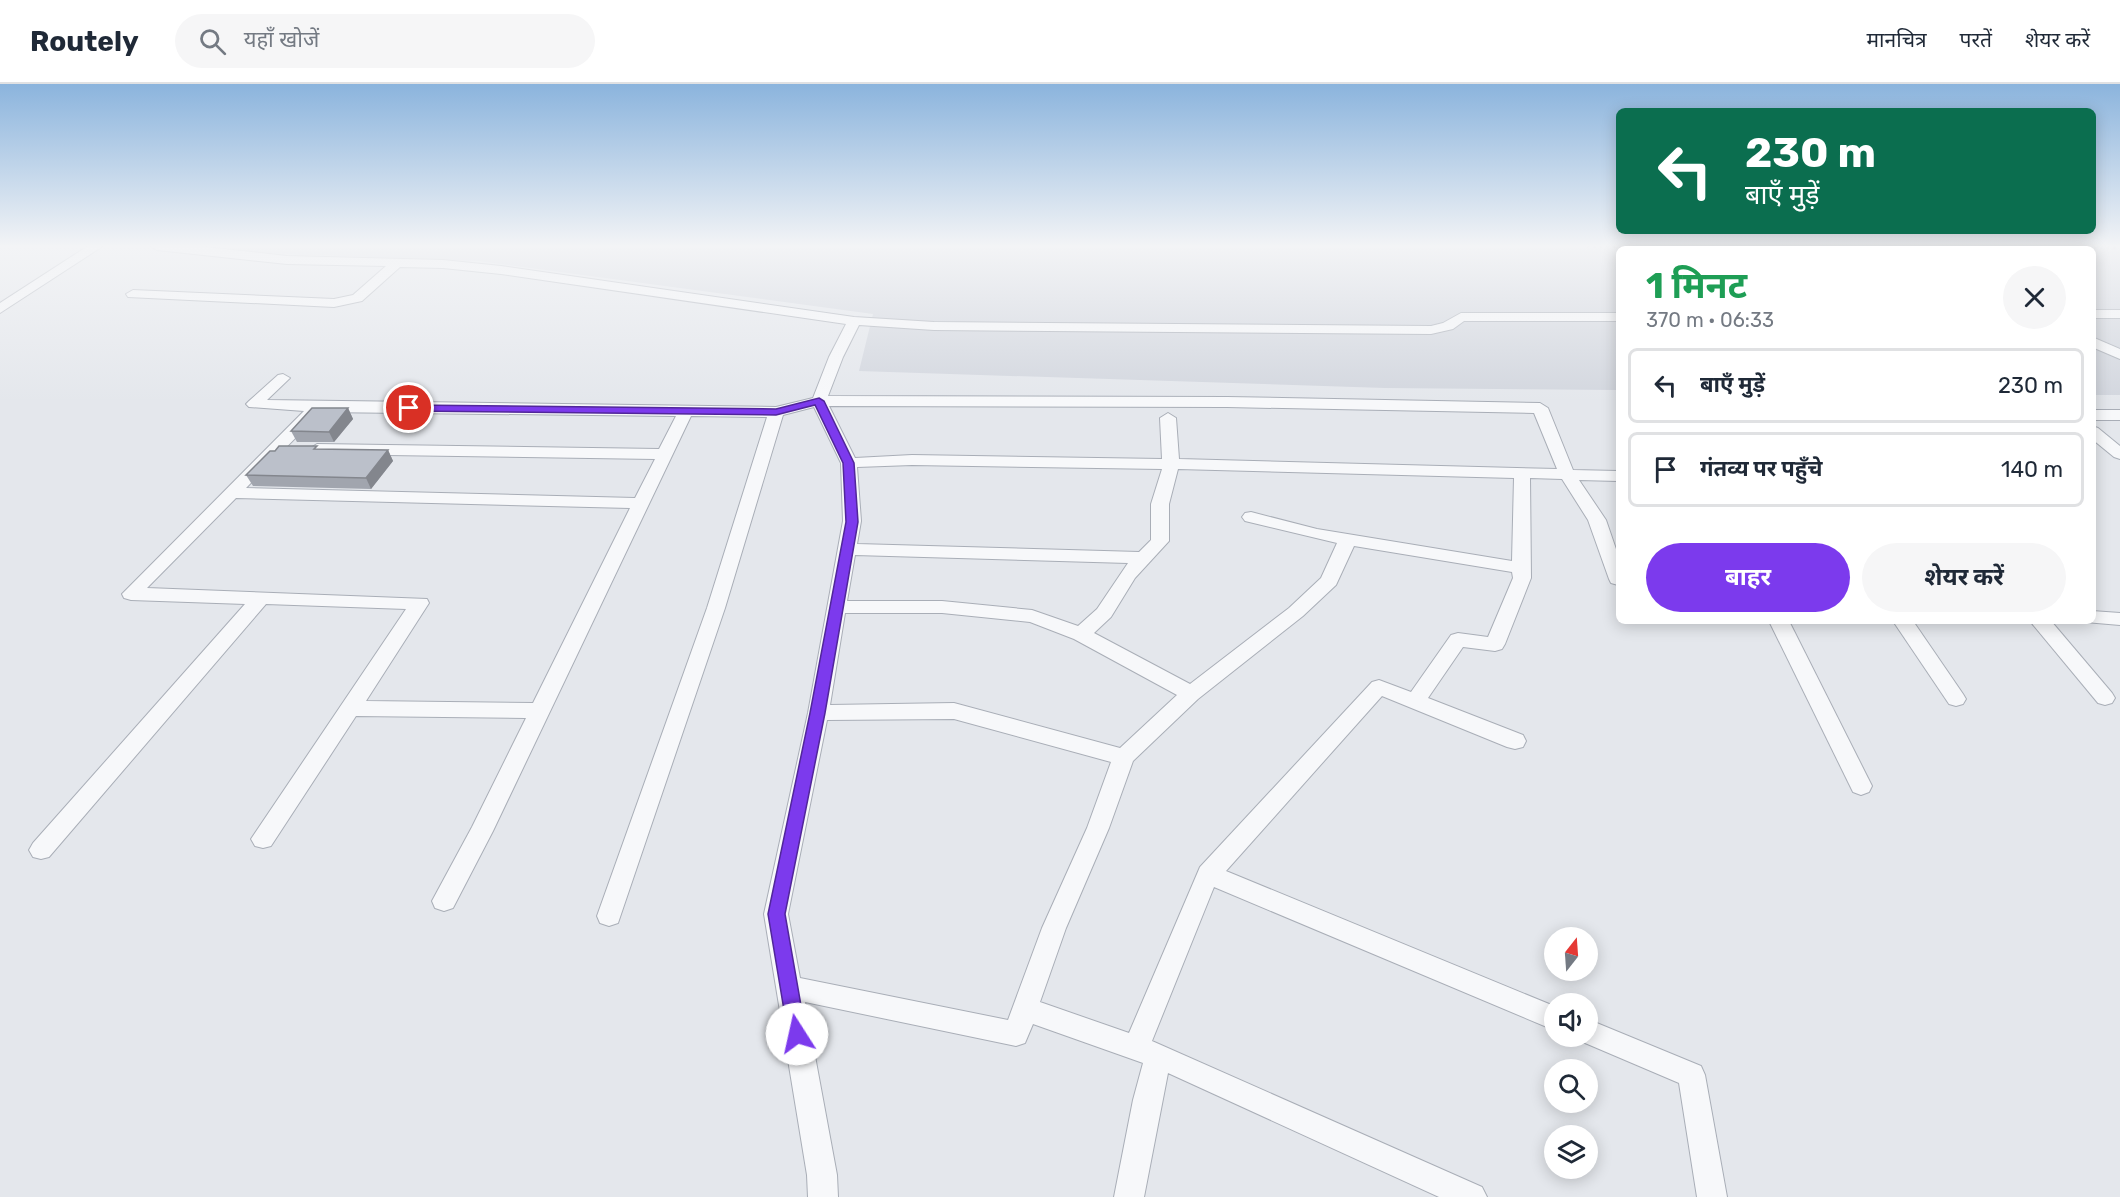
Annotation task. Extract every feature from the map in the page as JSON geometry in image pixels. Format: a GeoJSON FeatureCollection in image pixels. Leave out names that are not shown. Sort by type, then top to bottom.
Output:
{"type":"FeatureCollection","features":[{"type":"Feature","properties":{"kind":"street"},"geometry":{"type":"LineString","coordinates":[[2,307],[16,298]]}},
{"type":"Feature","properties":{"kind":"street"},"geometry":{"type":"LineString","coordinates":[[221,298],[334,303],[357,298]]}},
{"type":"Feature","properties":{"kind":"street"},"geometry":{"type":"LineString","coordinates":[[694,298],[854,321],[934,326],[1431,330],[1448,326],[1461,317],[1616,317]]}},
{"type":"Feature","properties":{"kind":"street"},"geometry":{"type":"LineString","coordinates":[[2096,314],[2120,314]]}},
{"type":"Feature","properties":{"kind":"street"},"geometry":{"type":"LineString","coordinates":[[823,1197],[822,1175],[776,914],[818,713],[852,522],[849,463],[819,401],[836,357],[854,321]]}},
{"type":"Feature","properties":{"kind":"street"},"geometry":{"type":"LineString","coordinates":[[2096,343],[2120,355]]}},
{"type":"Feature","properties":{"kind":"street"},"geometry":{"type":"LineString","coordinates":[[283,378],[254,404],[317,407],[776,412],[819,401],[1227,402],[1540,408],[1567,474],[1597,520],[1616,573]]}},
{"type":"Feature","properties":{"kind":"street"},"geometry":{"type":"LineString","coordinates":[[263,839],[420,603],[131,594],[317,407]]}},
{"type":"Feature","properties":{"kind":"street"},"geometry":{"type":"LineString","coordinates":[[444,901],[482,831],[686,411]]}},
{"type":"Feature","properties":{"kind":"street"},"geometry":{"type":"LineString","coordinates":[[609,916],[716,608],[776,412]]}},
{"type":"Feature","properties":{"kind":"street"},"geometry":{"type":"LineString","coordinates":[[2096,415],[2120,415]]}},
{"type":"Feature","properties":{"kind":"street"},"geometry":{"type":"LineString","coordinates":[[1082,634],[1104,613],[1128,574],[1161,541],[1160,504],[1171,465],[1168,418]]}},
{"type":"Feature","properties":{"kind":"street"},"geometry":{"type":"LineString","coordinates":[[2096,434],[2120,453]]}},
{"type":"Feature","properties":{"kind":"street"},"geometry":{"type":"LineString","coordinates":[[275,448],[665,454]]}},
{"type":"Feature","properties":{"kind":"street"},"geometry":{"type":"LineString","coordinates":[[849,463],[912,460],[1314,466],[1616,476]]}},
{"type":"Feature","properties":{"kind":"street"},"geometry":{"type":"LineString","coordinates":[[1415,701],[1458,640],[1495,644],[1522,578],[1522,473]]}},
{"type":"Feature","properties":{"kind":"street"},"geometry":{"type":"LineString","coordinates":[[232,493],[641,503]]}},
{"type":"Feature","properties":{"kind":"street"},"geometry":{"type":"LineString","coordinates":[[1251,517],[1317,534],[1521,568]]}},
{"type":"Feature","properties":{"kind":"street"},"geometry":{"type":"LineString","coordinates":[[788,987],[1016,1034],[1054,928],[1098,828],[1124,757],[1191,694],[1296,612],[1329,581],[1348,538]]}},
{"type":"Feature","properties":{"kind":"street"},"geometry":{"type":"LineString","coordinates":[[847,549],[1144,558]]}},
{"type":"Feature","properties":{"kind":"street"},"geometry":{"type":"LineString","coordinates":[[41,850],[261,598]]}},
{"type":"Feature","properties":{"kind":"street"},"geometry":{"type":"LineString","coordinates":[[837,607],[942,607],[1032,616],[1082,634],[1191,694]]}},
{"type":"Feature","properties":{"kind":"street"},"geometry":{"type":"LineString","coordinates":[[2096,617],[2120,619]]}},
{"type":"Feature","properties":{"kind":"street"},"geometry":{"type":"LineString","coordinates":[[1780,624],[1861,786]]}},
{"type":"Feature","properties":{"kind":"street"},"geometry":{"type":"LineString","coordinates":[[1906,624],[1956,699]]}},
{"type":"Feature","properties":{"kind":"street"},"geometry":{"type":"LineString","coordinates":[[2043,624],[2105,698]]}},
{"type":"Feature","properties":{"kind":"street"},"geometry":{"type":"LineString","coordinates":[[1129,1197],[1148,1100],[1147,1052],[1208,874],[1379,687],[1515,741]]}},
{"type":"Feature","properties":{"kind":"street"},"geometry":{"type":"LineString","coordinates":[[351,708],[540,711]]}},
{"type":"Feature","properties":{"kind":"street"},"geometry":{"type":"LineString","coordinates":[[818,713],[954,711],[1124,757]]}},
{"type":"Feature","properties":{"kind":"street"},"geometry":{"type":"LineString","coordinates":[[1208,874],[1544,1014]]}},
{"type":"Feature","properties":{"kind":"street"},"geometry":{"type":"LineString","coordinates":[[1025,1009],[1147,1052],[1472,1197]]}},
{"type":"Feature","properties":{"kind":"street"},"geometry":{"type":"LineString","coordinates":[[1598,1036],[1691,1074],[1712,1197]]}},
{"type":"Feature","properties":{"kind":"shaded area"},"geometry":{"type":"Polygon","coordinates":[[[754,298],[1616,298],[1616,390],[1385,388],[859,371],[873,314],[754,298]]]}},
{"type":"Feature","properties":{"kind":"shaded area"},"geometry":{"type":"Polygon","coordinates":[[[2096,298],[2120,298],[2120,395],[2096,395],[2096,298]]]}},
{"type":"Feature","properties":{"kind":"building"},"geometry":{"type":"Polygon","coordinates":[[[312,408],[348,408],[329,432],[291,431],[312,408]]]}},
{"type":"Feature","properties":{"kind":"building"},"geometry":{"type":"Polygon","coordinates":[[[279,446],[388,450],[366,478],[246,475],[270,451],[275,451],[279,446]]]}},
{"type":"Feature","properties":{"kind":"route"},"geometry":{"type":"LineString","coordinates":[[409,408],[776,412],[819,401],[849,463],[852,522],[818,713],[776,914],[797,1034]]}}]}
